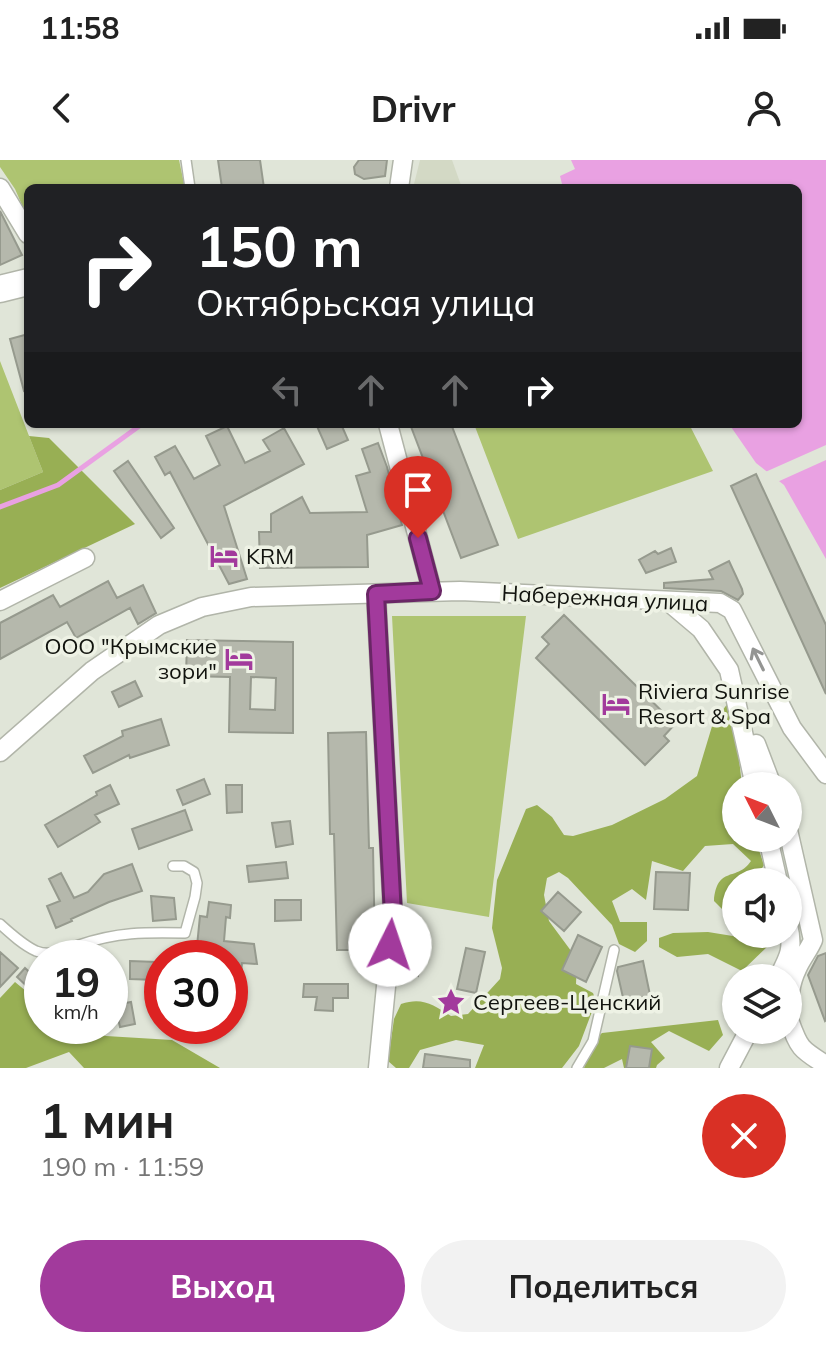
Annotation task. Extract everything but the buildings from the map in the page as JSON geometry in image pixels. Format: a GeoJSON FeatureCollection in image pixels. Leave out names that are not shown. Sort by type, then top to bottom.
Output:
{"type":"FeatureCollection","features":[{"type":"Feature","properties":{"kind":"main road"},"geometry":{"type":"LineString","coordinates":[[0,289],[24,283]]}},
{"type":"Feature","properties":{"kind":"street"},"geometry":{"type":"LineString","coordinates":[[400,184],[403,160]]}},
{"type":"Feature","properties":{"kind":"street"},"geometry":{"type":"LineString","coordinates":[[0,188],[24,227]]}},
{"type":"Feature","properties":{"kind":"street"},"geometry":{"type":"LineString","coordinates":[[389,428],[432,591]]}},
{"type":"Feature","properties":{"kind":"street"},"geometry":{"type":"LineString","coordinates":[[0,601],[85,558]]}},
{"type":"Feature","properties":{"kind":"street","name":"Набережная улица"},"geometry":{"type":"LineString","coordinates":[[0,752],[92,671],[159,625],[202,607],[251,597],[432,591],[720,603],[732,610],[792,728],[826,774]]}},
{"type":"Feature","properties":{"kind":"street"},"geometry":{"type":"LineString","coordinates":[[376,594],[393,915],[378,1068]]}},
{"type":"Feature","properties":{"kind":"street"},"geometry":{"type":"LineString","coordinates":[[669,602],[701,629],[729,670],[752,772]]}},
{"type":"Feature","properties":{"kind":"street"},"geometry":{"type":"LineString","coordinates":[[734,692],[767,772]]}},
{"type":"Feature","properties":{"kind":"street"},"geometry":{"type":"LineString","coordinates":[[793,852],[813,940],[800,964]]}},
{"type":"Feature","properties":{"kind":"street"},"geometry":{"type":"LineString","coordinates":[[729,1068],[742,1044]]}},
{"type":"Feature","properties":{"kind":"street"},"geometry":{"type":"LineString","coordinates":[[798,1044],[826,1065]]}},
{"type":"Feature","properties":{"kind":"lane"},"geometry":{"type":"LineString","coordinates":[[186,160],[189,184]]}},
{"type":"Feature","properties":{"kind":"lane"},"geometry":{"type":"LineString","coordinates":[[0,924],[36,951],[53,954],[120,933],[185,933],[197,883],[194,872],[184,866],[173,866]]}},
{"type":"Feature","properties":{"kind":"lane"},"geometry":{"type":"LineString","coordinates":[[577,1068],[593,1041],[614,950]]}},
{"type":"Feature","properties":{"kind":"shaded area"},"geometry":{"type":"Polygon","coordinates":[[[420,160],[452,160],[461,184],[414,184],[420,160]]]}},
{"type":"Feature","properties":{"kind":"shaded area"},"geometry":{"type":"Polygon","coordinates":[[[571,160],[826,160],[826,559],[784,485],[756,463],[732,428],[802,428],[802,184],[562,184],[560,176],[575,169],[571,160]]]}},
{"type":"Feature","properties":{"kind":"green space"},"geometry":{"type":"Polygon","coordinates":[[[0,160],[179,160],[184,184],[24,184],[24,210],[0,167],[0,160]]]}},
{"type":"Feature","properties":{"kind":"green space"},"geometry":{"type":"Polygon","coordinates":[[[0,361],[43,472],[0,490],[0,361]]]}},
{"type":"Feature","properties":{"kind":"green space"},"geometry":{"type":"Polygon","coordinates":[[[476,428],[691,428],[713,471],[518,539],[476,428]]]}},
{"type":"Feature","properties":{"kind":"green space"},"geometry":{"type":"Polygon","coordinates":[[[29,436],[49,438],[135,524],[0,588],[0,490],[43,472],[29,436]]]}},
{"type":"Feature","properties":{"kind":"green space"},"geometry":{"type":"Polygon","coordinates":[[[392,616],[526,616],[489,917],[407,903],[392,616]]]}},
{"type":"Feature","properties":{"kind":"green space"},"geometry":{"type":"Polygon","coordinates":[[[728,703],[734,713],[740,772],[722,772],[722,845],[705,846],[683,871],[652,861],[646,900],[632,889],[612,901],[620,922],[647,922],[647,941],[635,952],[619,944],[612,925],[568,878],[559,872],[547,878],[544,895],[549,921],[577,959],[576,984],[593,993],[596,1001],[579,1046],[562,1068],[475,1068],[484,1045],[456,1040],[420,1050],[409,1068],[396,1068],[388,1061],[394,1019],[401,1004],[422,1002],[451,1016],[468,1014],[500,979],[502,968],[492,928],[497,880],[526,809],[537,805],[552,817],[564,835],[573,836],[612,825],[665,799],[697,776],[713,723],[728,703]]]}},
{"type":"Feature","properties":{"kind":"green space"},"geometry":{"type":"Polygon","coordinates":[[[741,852],[760,852],[764,865],[762,868],[744,868],[751,861],[741,852]]]}},
{"type":"Feature","properties":{"kind":"green space"},"geometry":{"type":"Polygon","coordinates":[[[722,879],[722,909],[714,901],[722,879]]]}},
{"type":"Feature","properties":{"kind":"green space"},"geometry":{"type":"Polygon","coordinates":[[[673,933],[722,934],[722,948],[766,948],[749,964],[728,964],[708,954],[677,957],[659,947],[659,938],[673,933]]]}},
{"type":"Feature","properties":{"kind":"green space"},"geometry":{"type":"Polygon","coordinates":[[[15,982],[24,989],[24,1044],[128,1044],[128,1037],[144,1038],[144,1044],[179,1044],[220,1068],[84,1068],[69,1052],[26,1068],[0,1068],[0,998],[15,982]]]}},
{"type":"Feature","properties":{"kind":"green space"},"geometry":{"type":"Polygon","coordinates":[[[718,1020],[722,1036],[709,1051],[669,1031],[651,1042],[665,1058],[656,1068],[624,1068],[622,1059],[604,1068],[584,1068],[593,1041],[602,1033],[718,1020]]]}},
{"type":"Feature","properties":{"kind":"pier"},"geometry":{"type":"Polygon","coordinates":[[[826,445],[826,460],[775,483],[763,473],[826,445]]]}},
{"type":"Feature","properties":{"kind":"waterway"},"geometry":{"type":"LineString","coordinates":[[0,507],[58,485],[136,428]]}},
{"type":"Feature","properties":{"kind":"place","name":"KRM"},"geometry":{"type":"Point","coordinates":[224,556]}},
{"type":"Feature","properties":{"kind":"place","name":"ООО \"Крымские зори\""},"geometry":{"type":"Point","coordinates":[239,659]}},
{"type":"Feature","properties":{"kind":"place","name":"Riviera Sunrise Resort & Spa"},"geometry":{"type":"Point","coordinates":[616,704]}},
{"type":"Feature","properties":{"kind":"place","name":"Сергеев-Ценский"},"geometry":{"type":"Point","coordinates":[451,1002]}},
{"type":"Feature","properties":{"kind":"route"},"geometry":{"type":"LineString","coordinates":[[390,945],[393,915],[376,594],[432,591],[418,538]]}}]}
